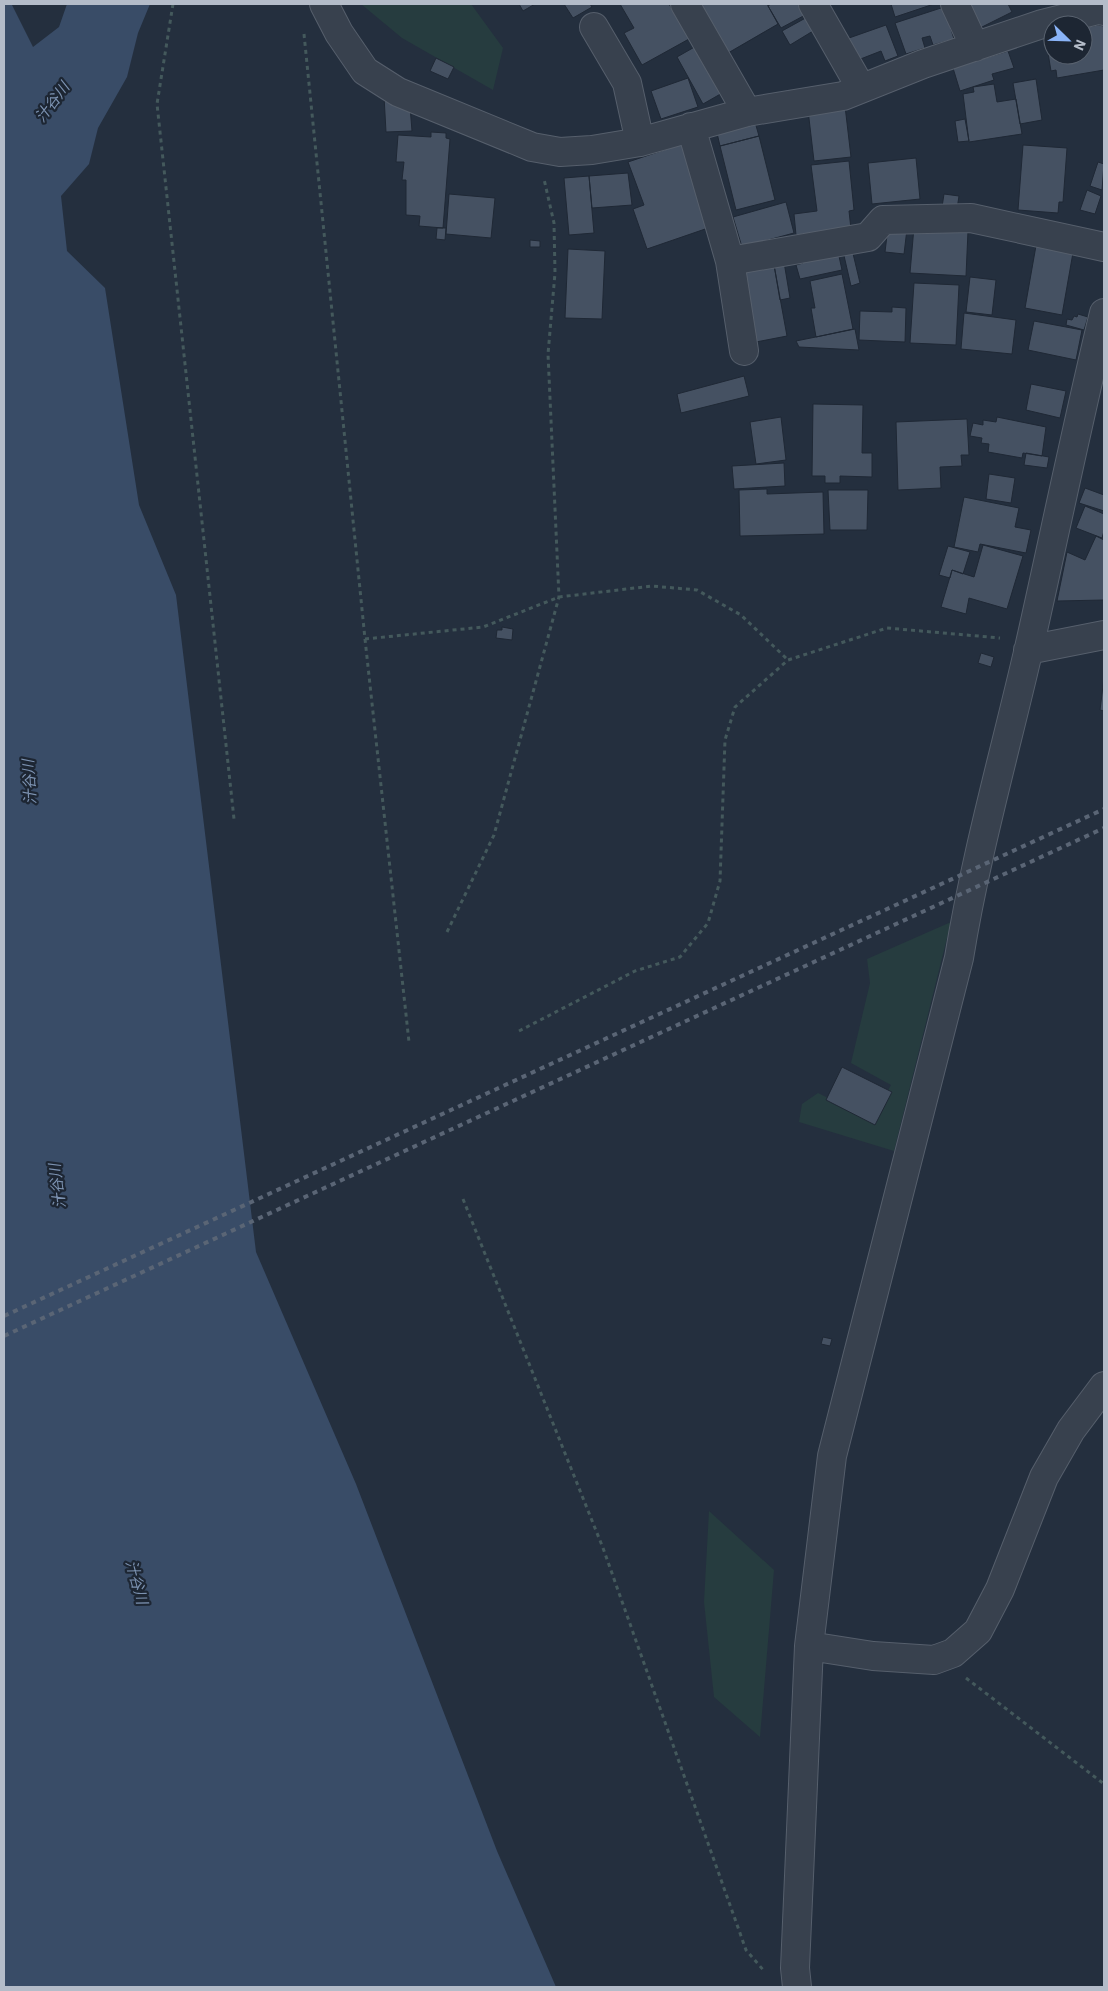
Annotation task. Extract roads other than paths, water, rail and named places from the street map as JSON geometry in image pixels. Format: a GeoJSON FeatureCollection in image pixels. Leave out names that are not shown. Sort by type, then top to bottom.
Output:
{"type":"FeatureCollection","features":[{"type":"Feature","properties":{"kind":"street"},"geometry":{"type":"LineString","coordinates":[[324,4],[339,33],[365,71],[398,92],[532,147],[560,152],[592,150],[640,142],[747,112],[843,96],[1042,24],[1098,10],[1104,11]]}},
{"type":"Feature","properties":{"kind":"street"},"geometry":{"type":"LineString","coordinates":[[685,4],[747,112]]}},
{"type":"Feature","properties":{"kind":"street"},"geometry":{"type":"LineString","coordinates":[[813,4],[861,88]]}},
{"type":"Feature","properties":{"kind":"street"},"geometry":{"type":"LineString","coordinates":[[955,4],[975,47]]}},
{"type":"Feature","properties":{"kind":"street"},"geometry":{"type":"LineString","coordinates":[[594,27],[626,83],[640,142]]}},
{"type":"Feature","properties":{"kind":"street"},"geometry":{"type":"LineString","coordinates":[[691,127],[730,261],[744,351]]}},
{"type":"Feature","properties":{"kind":"street"},"geometry":{"type":"LineString","coordinates":[[730,261],[868,237],[883,220],[971,218],[1104,246]]}},
{"type":"Feature","properties":{"kind":"street"},"geometry":{"type":"LineString","coordinates":[[796,1987],[795,1968],[809,1646],[832,1456],[959,958],[970,890],[1028,650],[1071,450],[1104,313]]}},
{"type":"Feature","properties":{"kind":"street"},"geometry":{"type":"LineString","coordinates":[[1028,650],[1104,635]]}},
{"type":"Feature","properties":{"kind":"street"},"geometry":{"type":"LineString","coordinates":[[809,1646],[873,1656],[934,1660],[953,1653],[978,1631],[1000,1589],[1044,1477],[1071,1430],[1104,1386]]}},
{"type":"Feature","properties":{"kind":"water","name":"汁谷川"},"geometry":{"type":"Polygon","coordinates":[[[4,4],[12,5],[33,47],[59,27],[67,4],[150,4],[138,33],[127,77],[98,128],[89,164],[61,196],[67,251],[105,288],[139,505],[176,595],[256,1252],[356,1484],[497,1851],[556,1987],[4,1987],[4,4]]]}},
{"type":"Feature","properties":{"kind":"railway"},"geometry":{"type":"LineString","coordinates":[[4,1316],[1104,809]]}},
{"type":"Feature","properties":{"kind":"railway"},"geometry":{"type":"LineString","coordinates":[[4,1336],[1104,828]]}}]}
